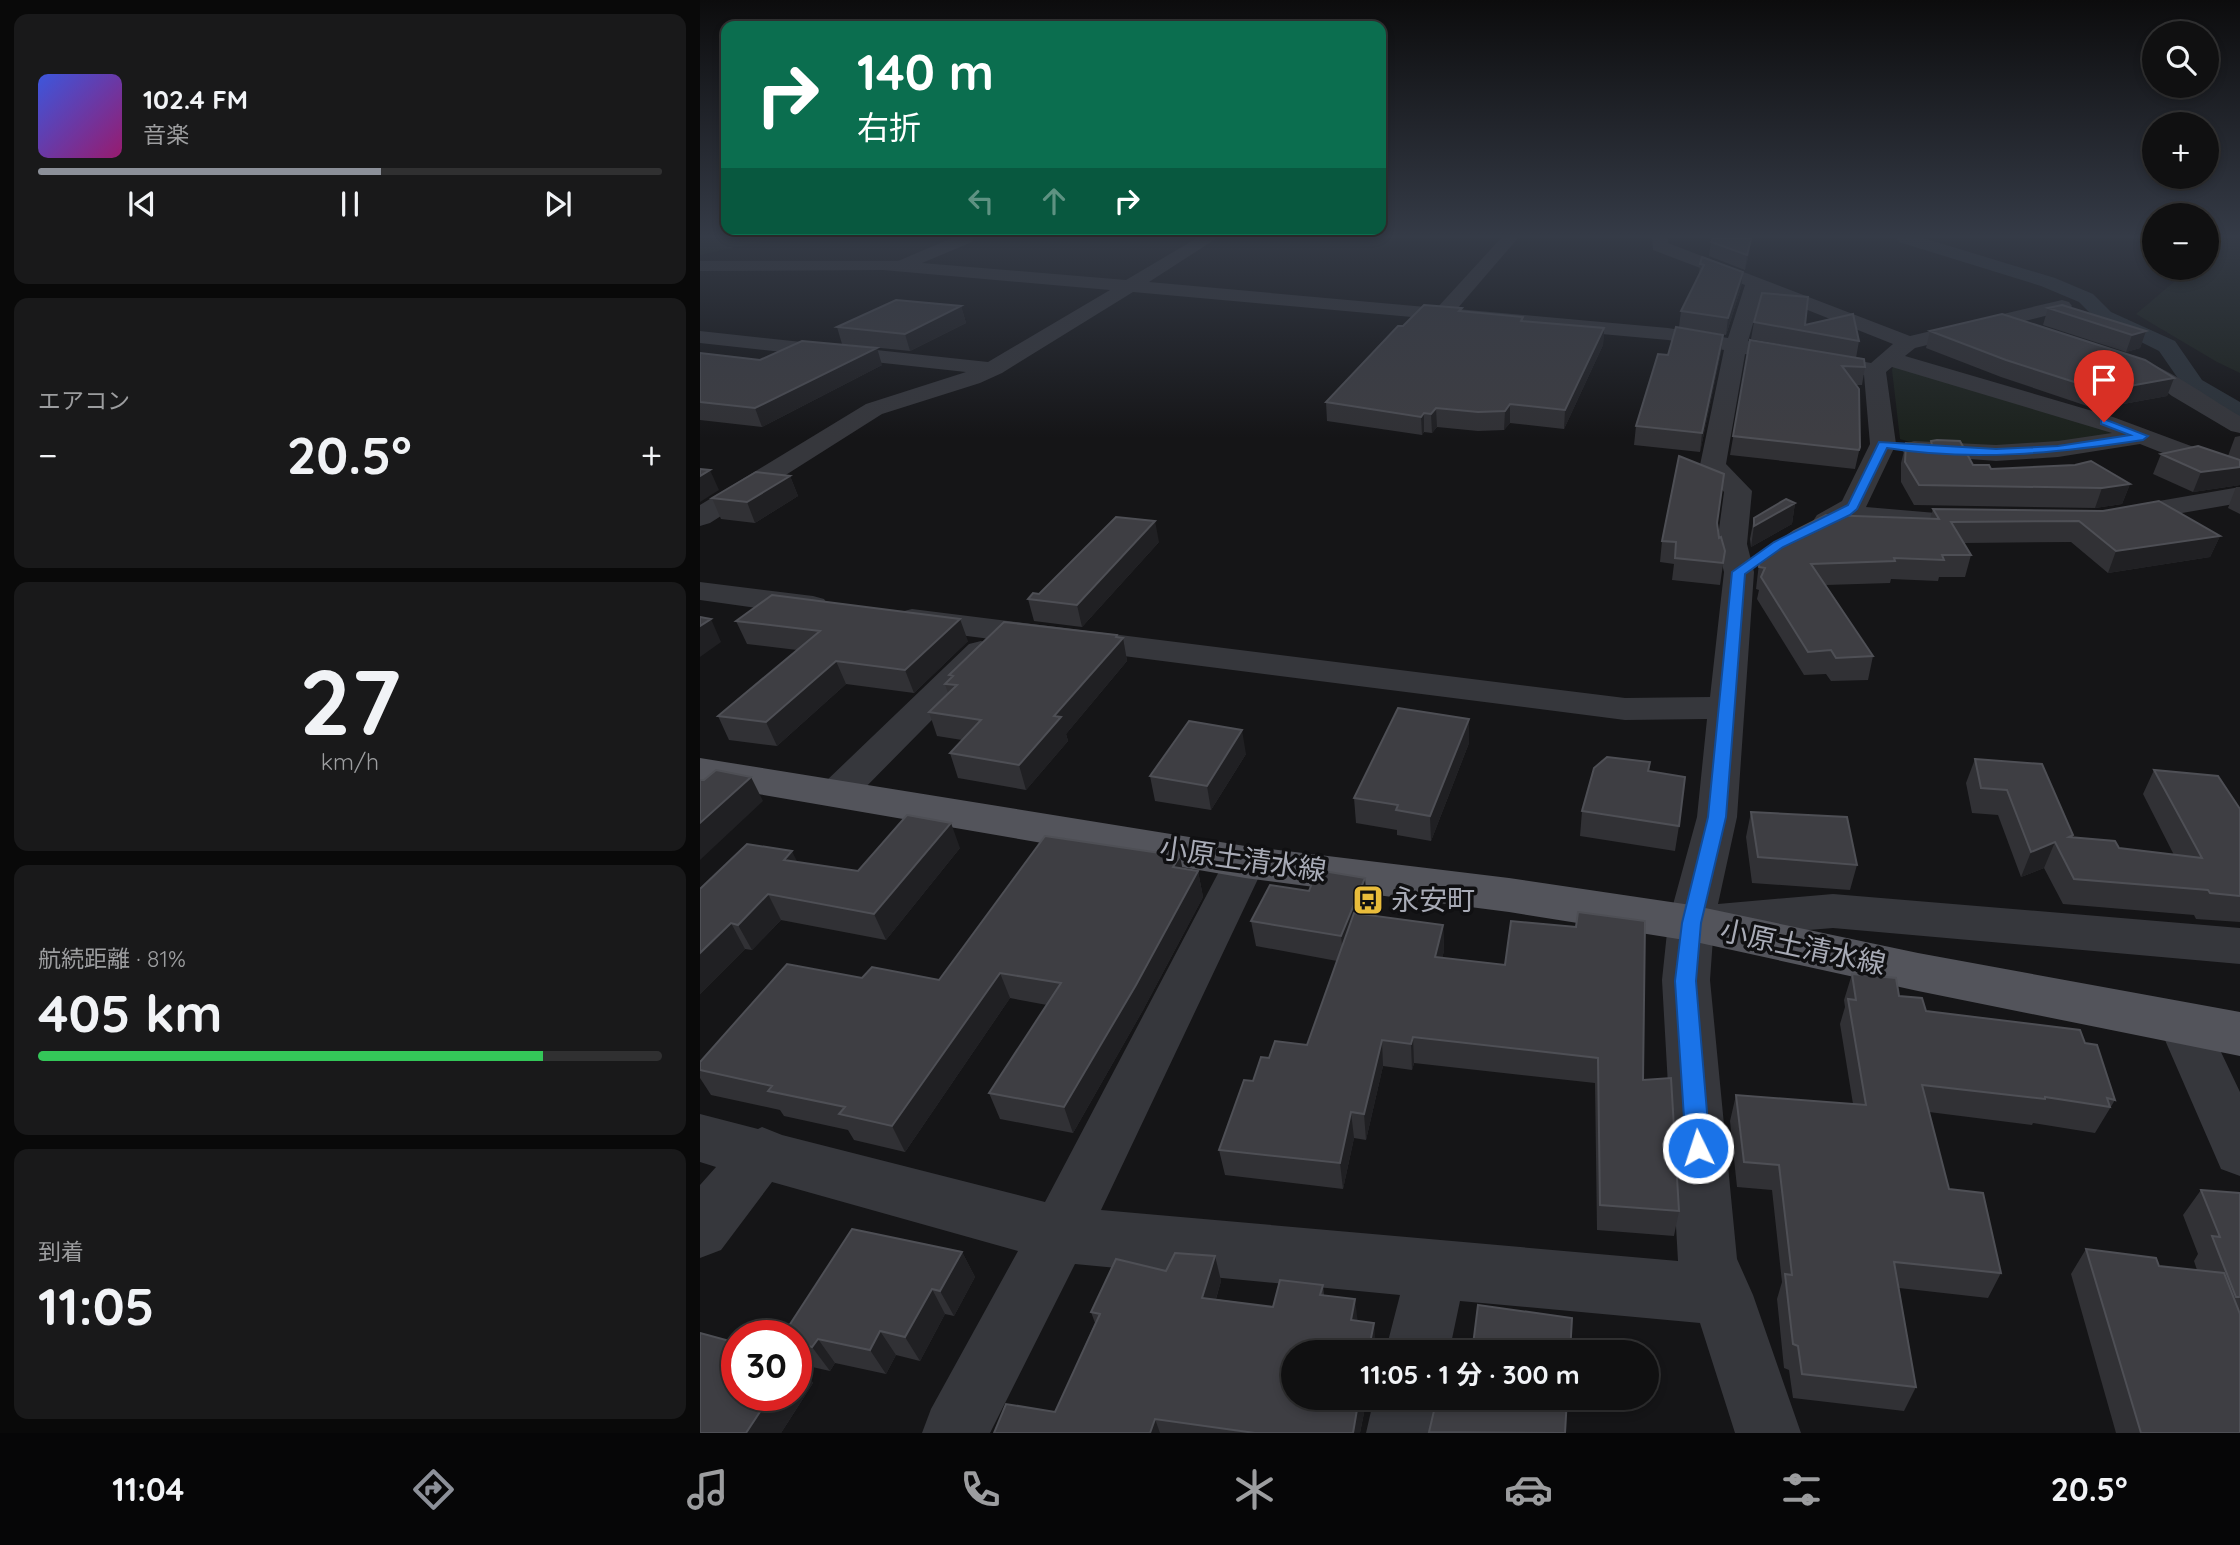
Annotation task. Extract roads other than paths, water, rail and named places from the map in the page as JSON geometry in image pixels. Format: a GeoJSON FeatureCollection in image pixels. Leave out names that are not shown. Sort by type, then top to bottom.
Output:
{"type":"FeatureCollection","features":[{"type":"Feature","properties":{"kind":"main road","name":"小原土清水線"},"geometry":{"type":"LineString","coordinates":[[700,771],[1245,862],[1509,895],[1691,923],[1918,972],[2240,1034]]}},
{"type":"Feature","properties":{"kind":"street"},"geometry":{"type":"LineString","coordinates":[[700,517],[874,410],[972,379],[1096,305]]}},
{"type":"Feature","properties":{"kind":"street"},"geometry":{"type":"LineString","coordinates":[[1339,305],[1668,334],[1883,365],[2104,422],[2240,473]]}},
{"type":"Feature","properties":{"kind":"street"},"geometry":{"type":"LineString","coordinates":[[1442,314],[1450,305]]}},
{"type":"Feature","properties":{"kind":"street"},"geometry":{"type":"LineString","coordinates":[[1748,305],[1736,345],[1713,465],[1738,491],[1732,544],[1749,565],[1728,708],[1717,817],[1691,923],[1686,981],[1707,1259],[1722,1295],[1768,1433]]}},
{"type":"Feature","properties":{"kind":"street"},"geometry":{"type":"LineString","coordinates":[[1811,305],[1908,343]]}},
{"type":"Feature","properties":{"kind":"street"},"geometry":{"type":"LineString","coordinates":[[1801,534],[1845,513],[1853,506],[1883,444],[1883,365],[1908,343],[2062,306]]}},
{"type":"Feature","properties":{"kind":"street"},"geometry":{"type":"LineString","coordinates":[[2002,321],[2040,334]]}},
{"type":"Feature","properties":{"kind":"street"},"geometry":{"type":"LineString","coordinates":[[700,337],[994,368]]}},
{"type":"Feature","properties":{"kind":"street"},"geometry":{"type":"LineString","coordinates":[[2104,355],[2155,372],[2180,391],[2240,426]]}},
{"type":"Feature","properties":{"kind":"street"},"geometry":{"type":"LineString","coordinates":[[1883,444],[1913,449],[1996,453],[2058,449],[2143,436]]}},
{"type":"Feature","properties":{"kind":"street"},"geometry":{"type":"LineString","coordinates":[[707,479],[756,483]]}},
{"type":"Feature","properties":{"kind":"street"},"geometry":{"type":"LineString","coordinates":[[2095,520],[2240,495]]}},
{"type":"Feature","properties":{"kind":"street"},"geometry":{"type":"LineString","coordinates":[[1845,513],[1887,518],[1951,519]]}},
{"type":"Feature","properties":{"kind":"street"},"geometry":{"type":"LineString","coordinates":[[700,591],[837,609]]}},
{"type":"Feature","properties":{"kind":"street"},"geometry":{"type":"LineString","coordinates":[[878,615],[1625,709],[1728,708]]}},
{"type":"Feature","properties":{"kind":"street"},"geometry":{"type":"LineString","coordinates":[[838,792],[1002,631]]}},
{"type":"Feature","properties":{"kind":"street"},"geometry":{"type":"LineString","coordinates":[[955,1433],[1059,1234],[1245,862]]}},
{"type":"Feature","properties":{"kind":"street"},"geometry":{"type":"LineString","coordinates":[[1691,923],[1833,911],[2240,946]]}},
{"type":"Feature","properties":{"kind":"street"},"geometry":{"type":"LineString","coordinates":[[2183,1024],[2240,1151]]}},
{"type":"Feature","properties":{"kind":"street"},"geometry":{"type":"LineString","coordinates":[[700,1138],[762,1152],[1059,1234],[1722,1295]]}},
{"type":"Feature","properties":{"kind":"street"},"geometry":{"type":"LineString","coordinates":[[700,1230],[762,1152]]}},
{"type":"Feature","properties":{"kind":"street"},"geometry":{"type":"LineString","coordinates":[[1421,1340],[1437,1269]]}},
{"type":"Feature","properties":{"kind":"street"},"geometry":{"type":"LineString","coordinates":[[1399,1433],[1404,1410]]}},
{"type":"Feature","properties":{"kind":"waterway"},"geometry":{"type":"LineString","coordinates":[[2093,305],[2104,316],[2167,346],[2194,385],[2240,413]]}},
{"type":"Feature","properties":{"kind":"place","name":"永安町"},"geometry":{"type":"Point","coordinates":[1368,900]}}]}
